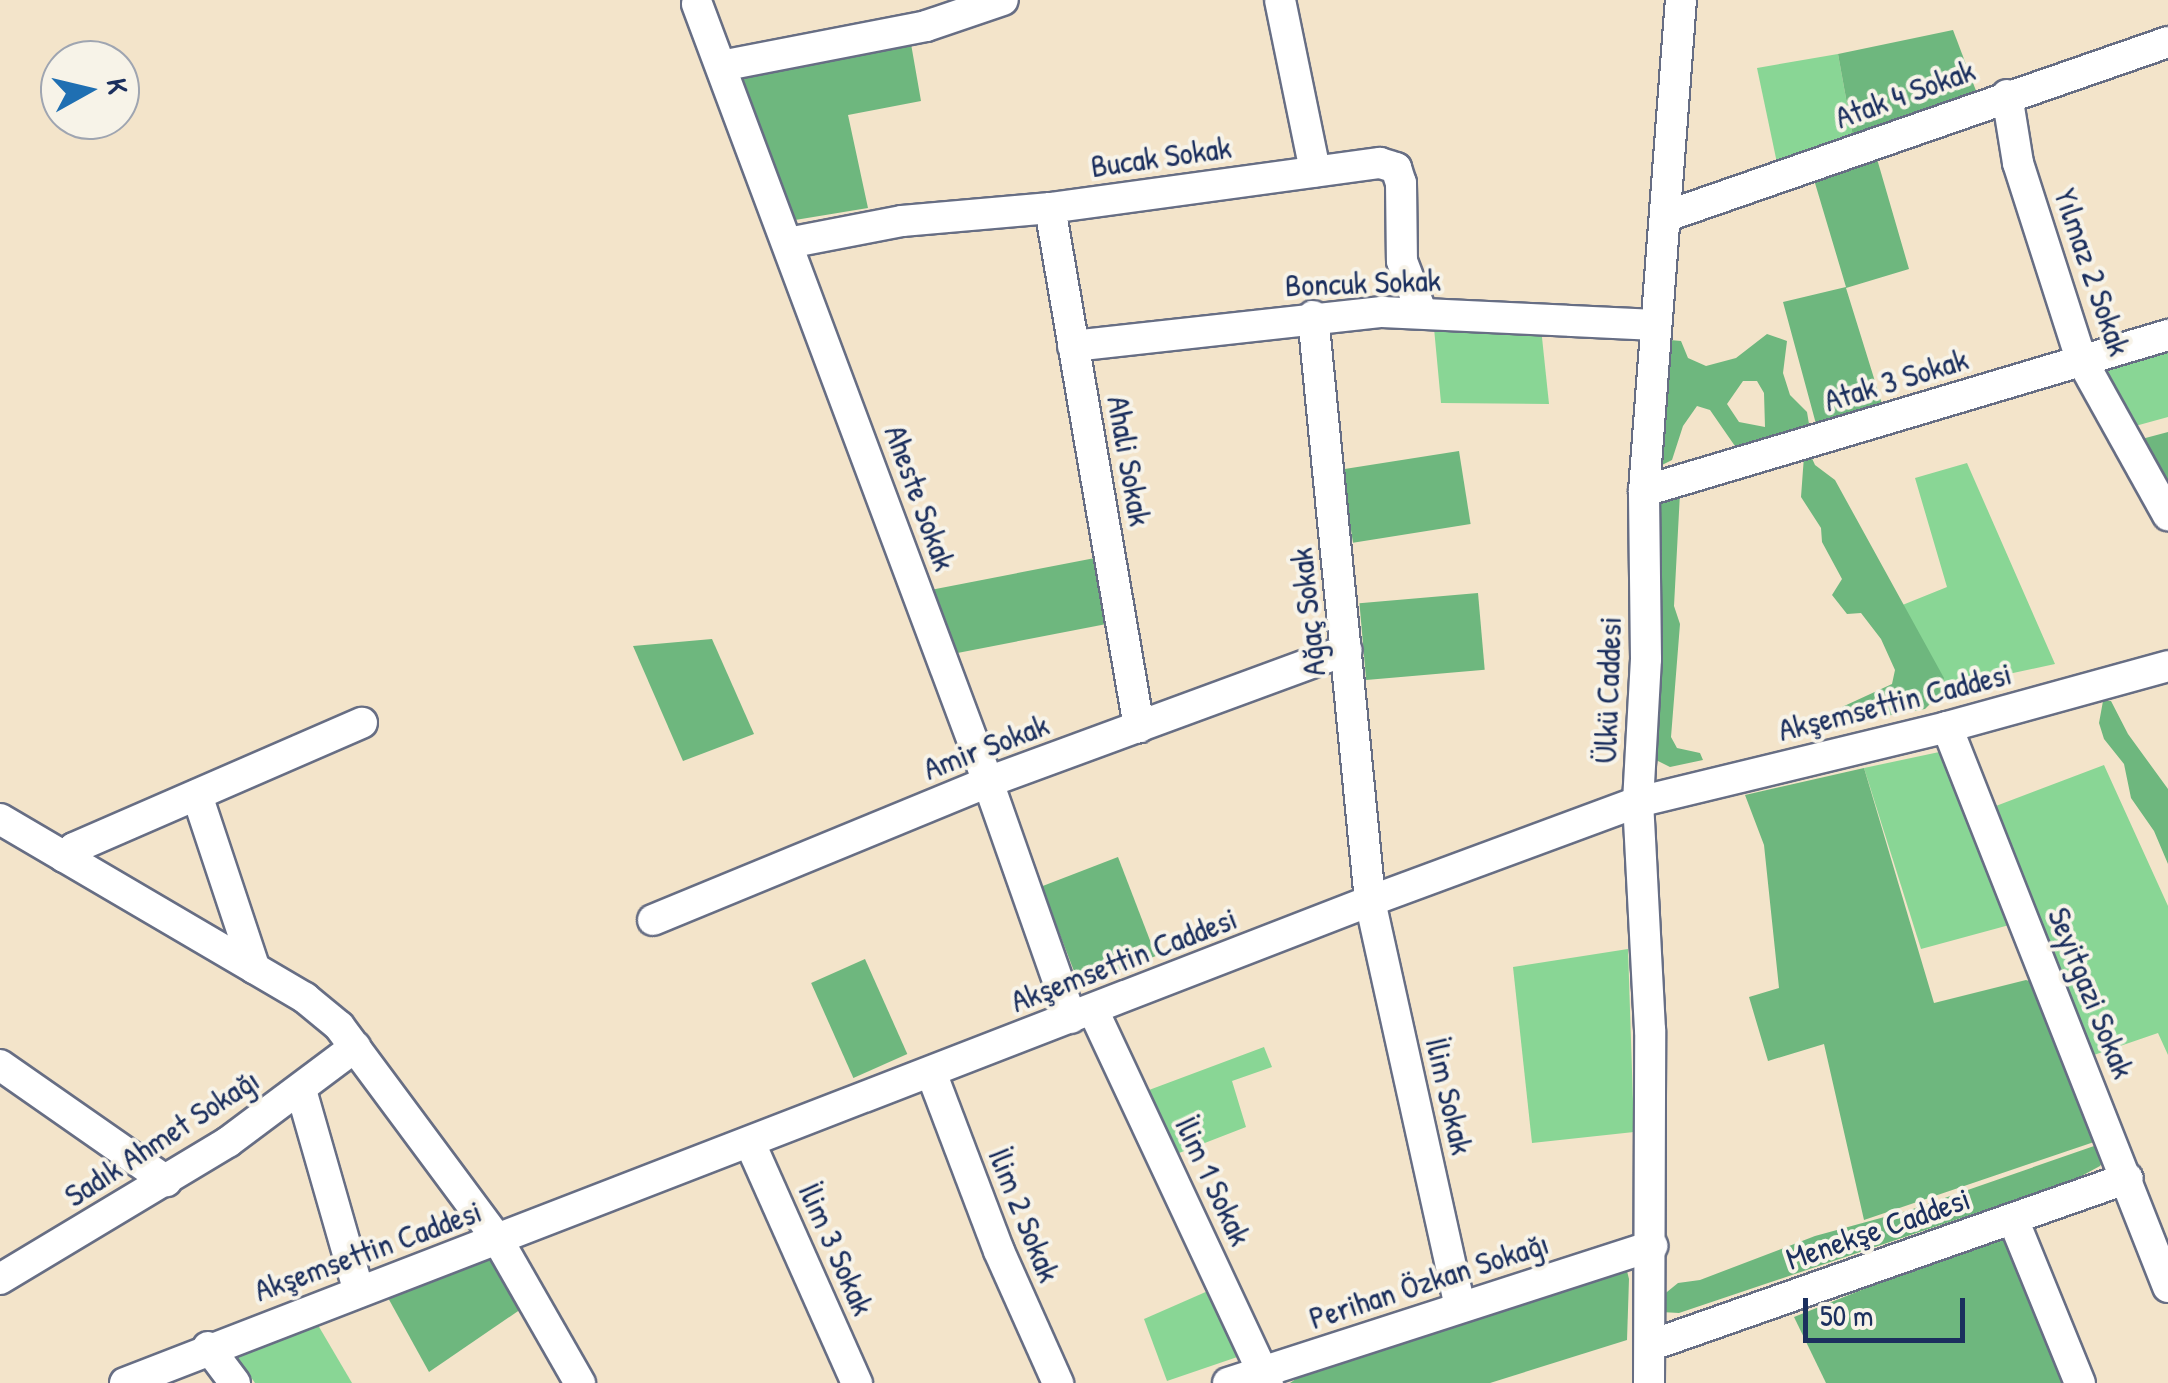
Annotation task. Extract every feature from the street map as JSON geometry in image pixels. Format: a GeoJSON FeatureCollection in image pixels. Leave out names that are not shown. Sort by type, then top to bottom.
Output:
{"type":"FeatureCollection","features":[{"type":"Feature","properties":{"kind":"street"},"geometry":{"type":"LineString","coordinates":[[721,66],[926,26],[1003,0]]}},
{"type":"Feature","properties":{"kind":"street"},"geometry":{"type":"LineString","coordinates":[[1280,0],[1315,172]]}},
{"type":"Feature","properties":{"kind":"street","name":"Ülkü Caddesi"},"geometry":{"type":"LineString","coordinates":[[1649,1383],[1650,1030],[1638,802],[1646,659],[1644,491],[1682,0]]}},
{"type":"Feature","properties":{"kind":"street","name":"Aheste Sokak"},"geometry":{"type":"LineString","coordinates":[[697,4],[988,782],[1082,1014]]}},
{"type":"Feature","properties":{"kind":"street","name":"Atak 4 Sokak"},"geometry":{"type":"LineString","coordinates":[[1667,216],[2007,94],[2168,42]]}},
{"type":"Feature","properties":{"kind":"street","name":"Yılmaz 2 Sokak"},"geometry":{"type":"LineString","coordinates":[[2007,94],[2018,163],[2081,358],[2168,515]]}},
{"type":"Feature","properties":{"kind":"street","name":"Bucak Sokak"},"geometry":{"type":"LineString","coordinates":[[788,243],[902,220],[1050,208],[1380,163],[1396,168],[1402,183],[1402,261],[1420,312]]}},
{"type":"Feature","properties":{"kind":"street","name":"Ahali Sokak"},"geometry":{"type":"LineString","coordinates":[[1050,208],[1139,727]]}},
{"type":"Feature","properties":{"kind":"street","name":"Boncuk Sokak"},"geometry":{"type":"LineString","coordinates":[[1074,346],[1313,316],[1420,312],[1656,325]]}},
{"type":"Feature","properties":{"kind":"street","name":"Ağaç Sokak"},"geometry":{"type":"LineString","coordinates":[[1313,316],[1370,901]]}},
{"type":"Feature","properties":{"kind":"street","name":"Atak 3 Sokak"},"geometry":{"type":"LineString","coordinates":[[1644,491],[2168,335]]}},
{"type":"Feature","properties":{"kind":"street","name":"Amir Sokak"},"geometry":{"type":"LineString","coordinates":[[653,920],[988,782],[1347,650]]}},
{"type":"Feature","properties":{"kind":"street","name":"Akşemsettin Caddesi"},"geometry":{"type":"LineString","coordinates":[[125,1383],[208,1347],[498,1240],[1370,901],[1638,802],[1947,727],[2168,666]]}},
{"type":"Feature","properties":{"kind":"street"},"geometry":{"type":"LineString","coordinates":[[64,857],[74,848],[362,723]]}},
{"type":"Feature","properties":{"kind":"street","name":"Seyitgazi Sokak"},"geometry":{"type":"LineString","coordinates":[[1947,727],[2168,1287]]}},
{"type":"Feature","properties":{"kind":"street"},"geometry":{"type":"LineString","coordinates":[[197,795],[255,969]]}},
{"type":"Feature","properties":{"kind":"street"},"geometry":{"type":"LineString","coordinates":[[0,819],[305,998],[339,1026],[498,1240],[580,1383]]}},
{"type":"Feature","properties":{"kind":"street","name":"İlim Sokak"},"geometry":{"type":"LineString","coordinates":[[1370,901],[1460,1306]]}},
{"type":"Feature","properties":{"kind":"street","name":"İlim 1 Sokak"},"geometry":{"type":"LineString","coordinates":[[1082,1014],[1267,1377]]}},
{"type":"Feature","properties":{"kind":"street","name":"Sadık Ahmet Sokağı"},"geometry":{"type":"LineString","coordinates":[[0,1278],[166,1181],[301,1090],[355,1048]]}},
{"type":"Feature","properties":{"kind":"street"},"geometry":{"type":"LineString","coordinates":[[0,1065],[166,1181]]}},
{"type":"Feature","properties":{"kind":"street","name":"İlim 2 Sokak"},"geometry":{"type":"LineString","coordinates":[[930,1072],[999,1251],[1058,1383]]}},
{"type":"Feature","properties":{"kind":"street"},"geometry":{"type":"LineString","coordinates":[[301,1090],[359,1292]]}},
{"type":"Feature","properties":{"kind":"street","name":"İlim 3 Sokak"},"geometry":{"type":"LineString","coordinates":[[750,1143],[857,1383]]}},
{"type":"Feature","properties":{"kind":"street","name":"Menekşe Caddesi"},"geometry":{"type":"LineString","coordinates":[[1652,1345],[2128,1178]]}},
{"type":"Feature","properties":{"kind":"street"},"geometry":{"type":"LineString","coordinates":[[2013,1219],[2080,1383]]}},
{"type":"Feature","properties":{"kind":"street","name":"Perihan Özkan Sokağı"},"geometry":{"type":"LineString","coordinates":[[1228,1383],[1267,1377],[1460,1306],[1652,1246]]}},
{"type":"Feature","properties":{"kind":"street"},"geometry":{"type":"LineString","coordinates":[[208,1347],[235,1383]]}},
{"type":"Feature","properties":{"kind":"green space"},"geometry":{"type":"Polygon","coordinates":[[[1953,30],[1978,96],[1853,137],[1838,54],[1953,30]]]}},
{"type":"Feature","properties":{"kind":"green space"},"geometry":{"type":"Polygon","coordinates":[[[910,38],[921,101],[848,115],[868,208],[795,220],[740,70],[910,38]]]}},
{"type":"Feature","properties":{"kind":"green space"},"geometry":{"type":"Polygon","coordinates":[[[1838,54],[1853,137],[1777,163],[1757,68],[1838,54]]]}},
{"type":"Feature","properties":{"kind":"green space"},"geometry":{"type":"Polygon","coordinates":[[[1875,152],[1909,269],[1846,288],[1882,404],[1816,424],[1783,302],[1846,287],[1812,173],[1875,152]]]}},
{"type":"Feature","properties":{"kind":"green space"},"geometry":{"type":"Polygon","coordinates":[[[1434,328],[1541,328],[1549,404],[1441,403],[1434,328]]]}},
{"type":"Feature","properties":{"kind":"green space"},"geometry":{"type":"Polygon","coordinates":[[[1767,334],[1787,341],[1783,373],[1790,395],[1807,412],[1809,424],[1794,439],[1737,449],[1710,410],[1697,406],[1683,426],[1672,460],[1658,467],[1670,340],[1681,341],[1688,358],[1706,366],[1736,358],[1767,334]],[[1743,381],[1727,404],[1739,422],[1765,427],[1764,393],[1757,381],[1743,381]]]}},
{"type":"Feature","properties":{"kind":"green space"},"geometry":{"type":"Polygon","coordinates":[[[2168,343],[2168,417],[2128,428],[2095,361],[2168,343]]]}},
{"type":"Feature","properties":{"kind":"green space"},"geometry":{"type":"Polygon","coordinates":[[[2168,432],[2168,491],[2138,440],[2168,432]]]}},
{"type":"Feature","properties":{"kind":"green space"},"geometry":{"type":"Polygon","coordinates":[[[1459,451],[1471,524],[1353,543],[1341,470],[1459,451]]]}},
{"type":"Feature","properties":{"kind":"green space"},"geometry":{"type":"Polygon","coordinates":[[[1810,454],[1815,465],[1835,480],[1944,678],[1942,692],[1925,709],[1842,724],[1842,707],[1892,684],[1895,670],[1881,639],[1861,613],[1847,614],[1832,595],[1842,579],[1822,542],[1821,528],[1801,497],[1804,456],[1810,454]]]}},
{"type":"Feature","properties":{"kind":"green space"},"geometry":{"type":"Polygon","coordinates":[[[1967,463],[2055,664],[1934,690],[1900,606],[1947,587],[1915,478],[1967,463]]]}},
{"type":"Feature","properties":{"kind":"green space"},"geometry":{"type":"Polygon","coordinates":[[[1655,486],[1680,493],[1674,606],[1680,624],[1671,737],[1677,748],[1700,753],[1703,760],[1670,767],[1656,760],[1655,486]]]}},
{"type":"Feature","properties":{"kind":"green space"},"geometry":{"type":"Polygon","coordinates":[[[1095,558],[1108,624],[946,655],[933,589],[1095,558]]]}},
{"type":"Feature","properties":{"kind":"green space"},"geometry":{"type":"Polygon","coordinates":[[[1478,593],[1485,670],[1366,680],[1359,603],[1478,593]]]}},
{"type":"Feature","properties":{"kind":"green space"},"geometry":{"type":"Polygon","coordinates":[[[712,639],[754,734],[683,761],[633,646],[712,639]]]}},
{"type":"Feature","properties":{"kind":"green space"},"geometry":{"type":"Polygon","coordinates":[[[2103,701],[2111,701],[2128,734],[2168,789],[2168,864],[2154,831],[2131,798],[2124,764],[2104,739],[2099,723],[2103,701]]]}},
{"type":"Feature","properties":{"kind":"green space"},"geometry":{"type":"Polygon","coordinates":[[[1944,751],[2013,924],[1921,949],[1864,768],[1944,751]]]}},
{"type":"Feature","properties":{"kind":"green space"},"geometry":{"type":"Polygon","coordinates":[[[2104,765],[2168,906],[2168,1055],[2158,1033],[2091,1056],[1988,809],[2104,765]]]}},
{"type":"Feature","properties":{"kind":"green space"},"geometry":{"type":"Polygon","coordinates":[[[1864,768],[1934,1003],[2026,980],[2038,984],[2097,1141],[1864,1220],[1824,1044],[1768,1061],[1749,997],[1779,988],[1764,845],[1745,795],[1864,768]]]}},
{"type":"Feature","properties":{"kind":"green space"},"geometry":{"type":"Polygon","coordinates":[[[1118,857],[1156,956],[1079,985],[1041,886],[1118,857]]]}},
{"type":"Feature","properties":{"kind":"green space"},"geometry":{"type":"Polygon","coordinates":[[[1628,949],[1634,1132],[1532,1143],[1513,967],[1628,949]]]}},
{"type":"Feature","properties":{"kind":"green space"},"geometry":{"type":"Polygon","coordinates":[[[865,959],[907,1054],[853,1078],[811,983],[865,959]]]}},
{"type":"Feature","properties":{"kind":"green space"},"geometry":{"type":"Polygon","coordinates":[[[1264,1047],[1272,1067],[1232,1081],[1246,1127],[1179,1153],[1149,1090],[1264,1047]]]}},
{"type":"Feature","properties":{"kind":"green space"},"geometry":{"type":"Polygon","coordinates":[[[2097,1145],[2103,1161],[2100,1166],[2074,1180],[1679,1313],[1661,1312],[1662,1296],[1678,1283],[1700,1280],[1815,1236],[1910,1210],[2097,1145]]]}},
{"type":"Feature","properties":{"kind":"green space"},"geometry":{"type":"Polygon","coordinates":[[[1991,1238],[2005,1239],[2016,1250],[2071,1383],[1826,1383],[1794,1317],[1991,1238]]]}},
{"type":"Feature","properties":{"kind":"green space"},"geometry":{"type":"Polygon","coordinates":[[[497,1256],[524,1307],[429,1372],[387,1296],[497,1256]]]}},
{"type":"Feature","properties":{"kind":"green space"},"geometry":{"type":"Polygon","coordinates":[[[1627,1271],[1629,1279],[1627,1340],[1490,1383],[1290,1383],[1306,1372],[1627,1271]]]}},
{"type":"Feature","properties":{"kind":"green space"},"geometry":{"type":"Polygon","coordinates":[[[1217,1287],[1249,1353],[1167,1381],[1144,1319],[1217,1287]]]}},
{"type":"Feature","properties":{"kind":"green space"},"geometry":{"type":"Polygon","coordinates":[[[315,1320],[352,1383],[255,1383],[234,1353],[315,1320]]]}}]}
